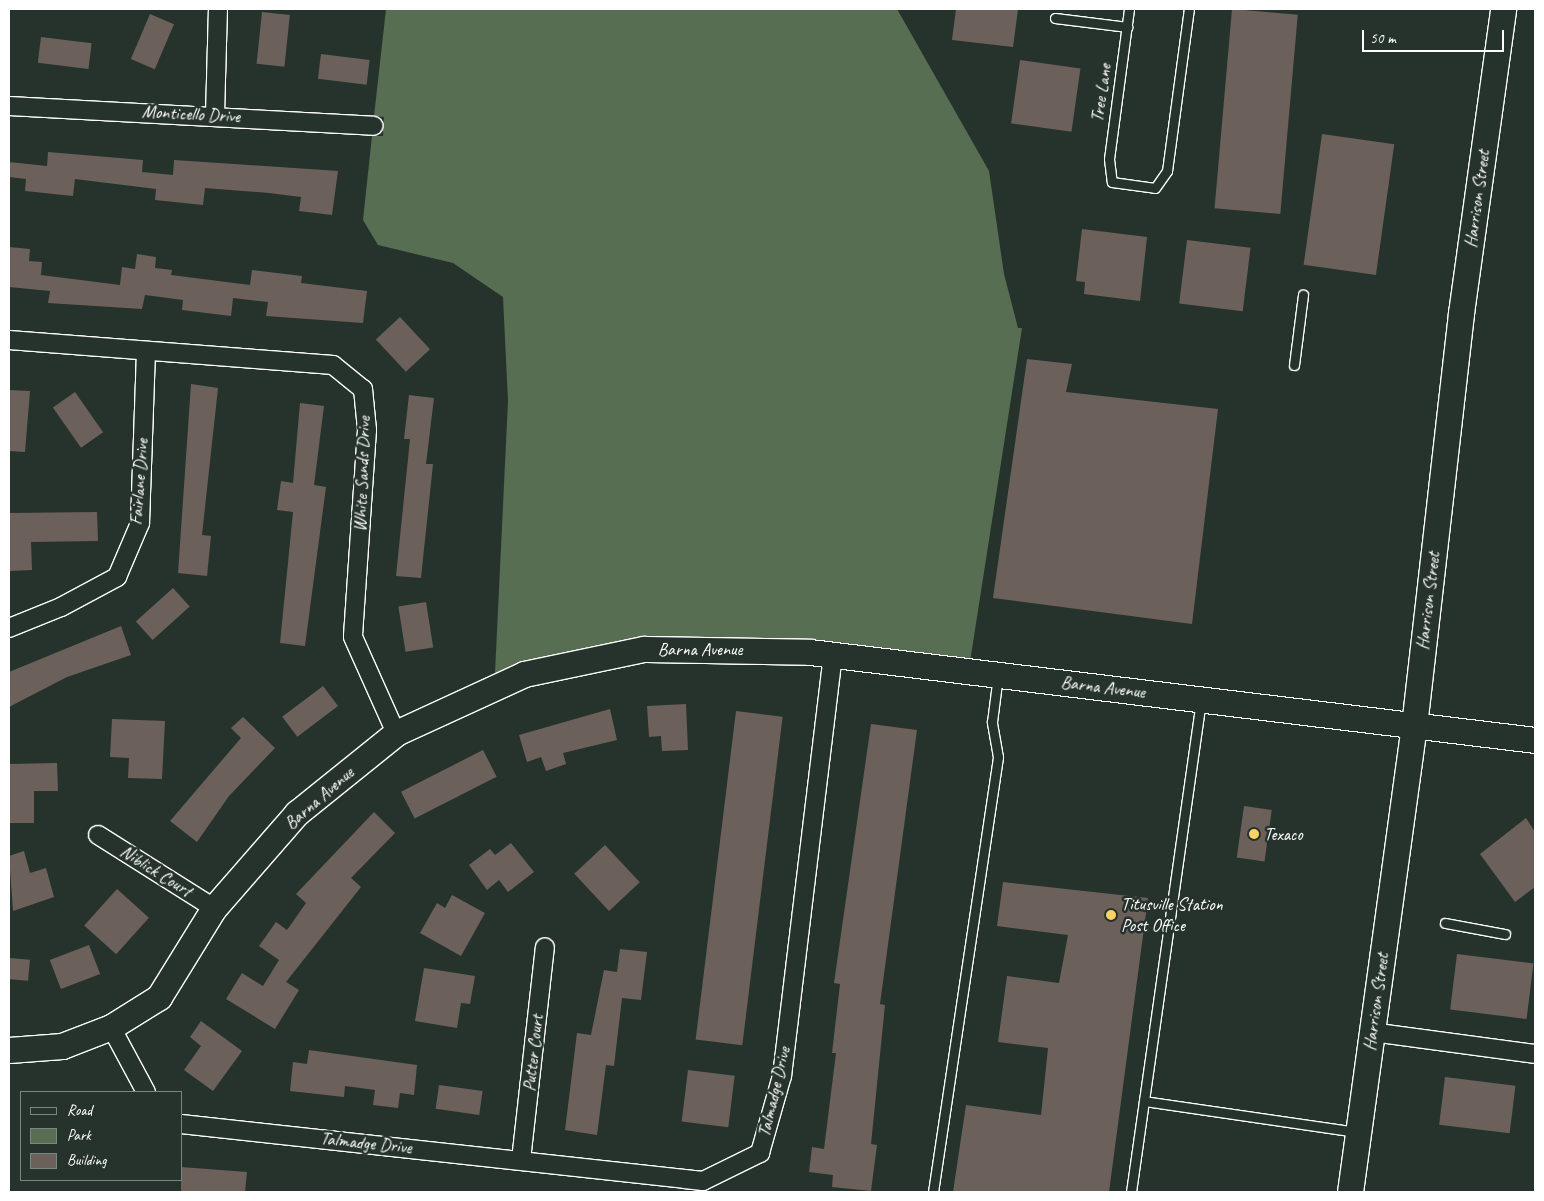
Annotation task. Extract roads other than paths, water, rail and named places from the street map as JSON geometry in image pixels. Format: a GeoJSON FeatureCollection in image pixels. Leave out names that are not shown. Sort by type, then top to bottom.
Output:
{"type":"FeatureCollection","features":[{"type":"Feature","properties":{"kind":"street"},"geometry":{"type":"LineString","coordinates":[[215,115],[218,9]]}},
{"type":"Feature","properties":{"kind":"street","name":"Harrison Street"},"geometry":{"type":"LineString","coordinates":[[1350,1192],[1414,726],[1461,313],[1503,9]]}},
{"type":"Feature","properties":{"kind":"street","name":"Monticello Drive"},"geometry":{"type":"LineString","coordinates":[[9,106],[215,115],[373,126]]}},
{"type":"Feature","properties":{"kind":"street","name":"White Sands Drive"},"geometry":{"type":"LineString","coordinates":[[9,340],[146,353],[333,366],[363,389],[367,430],[353,637],[396,733]]}},
{"type":"Feature","properties":{"kind":"street","name":"Fairlane Drive"},"geometry":{"type":"LineString","coordinates":[[9,628],[61,607],[117,576],[140,523],[146,353]]}},
{"type":"Feature","properties":{"kind":"street","name":"Barna Avenue"},"geometry":{"type":"LineString","coordinates":[[9,1050],[62,1046],[111,1027],[159,997],[214,908],[297,813],[396,733],[524,674],[644,649],[698,647],[833,656],[1201,698],[1535,740]]}},
{"type":"Feature","properties":{"kind":"street","name":"Talmadge Drive"},"geometry":{"type":"LineString","coordinates":[[182,1124],[702,1181],[760,1153],[782,1076],[833,656]]}},
{"type":"Feature","properties":{"kind":"street","name":"Niblick Court"},"geometry":{"type":"LineString","coordinates":[[98,835],[214,908]]}},
{"type":"Feature","properties":{"kind":"street","name":"Putter Court"},"geometry":{"type":"LineString","coordinates":[[521,1160],[545,947]]}},
{"type":"Feature","properties":{"kind":"street"},"geometry":{"type":"LineString","coordinates":[[111,1027],[145,1091]]}},
{"type":"Feature","properties":{"kind":"street"},"geometry":{"type":"LineString","coordinates":[[1372,1032],[1535,1054]]}},
{"type":"Feature","properties":{"kind":"lane","name":"Tree Lane"},"geometry":{"type":"LineString","coordinates":[[1129,9],[1108,159],[1112,182],[1155,188],[1167,170],[1189,9]]}},
{"type":"Feature","properties":{"kind":"lane"},"geometry":{"type":"LineString","coordinates":[[1055,18],[1127,27]]}},
{"type":"Feature","properties":{"kind":"lane"},"geometry":{"type":"LineString","coordinates":[[1294,365],[1302,295]]}},
{"type":"Feature","properties":{"kind":"lane"},"geometry":{"type":"LineString","coordinates":[[933,1192],[998,757],[992,722],[998,675]]}},
{"type":"Feature","properties":{"kind":"lane"},"geometry":{"type":"LineString","coordinates":[[1131,1192],[1201,698]]}},
{"type":"Feature","properties":{"kind":"lane"},"geometry":{"type":"LineString","coordinates":[[1445,923],[1505,934]]}},
{"type":"Feature","properties":{"kind":"lane"},"geometry":{"type":"LineString","coordinates":[[1144,1101],[1358,1132]]}},
{"type":"Feature","properties":{"kind":"place","name":"Texaco"},"geometry":{"type":"Point","coordinates":[1254,834]}},
{"type":"Feature","properties":{"kind":"place","name":"Titusville Station Post Office"},"geometry":{"type":"Point","coordinates":[1111,915]}}]}
